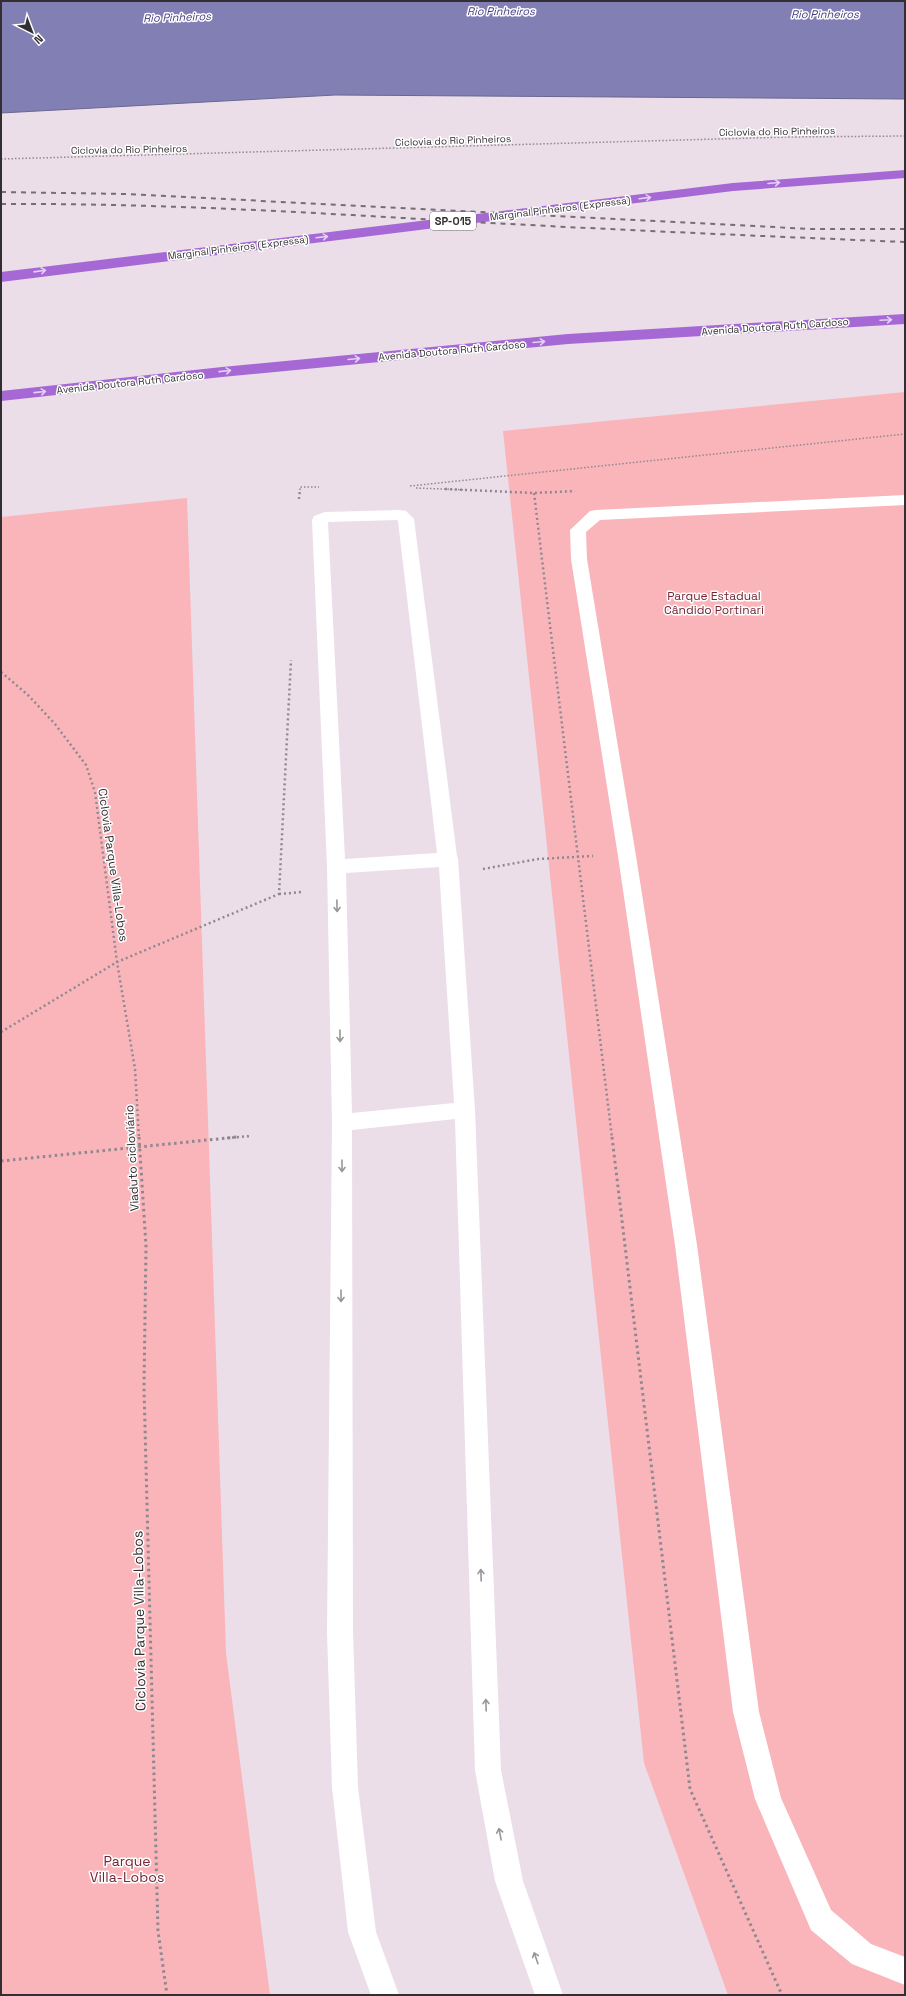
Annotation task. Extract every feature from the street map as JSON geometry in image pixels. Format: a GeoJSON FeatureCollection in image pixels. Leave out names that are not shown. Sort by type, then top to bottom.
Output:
{"type":"FeatureCollection","features":[{"type":"Feature","properties":{"kind":"highway","name":"Marginal Pinheiros (Expressa)"},"geometry":{"type":"LineString","coordinates":[[1,277],[733,187],[847,177],[905,174]]}},
{"type":"Feature","properties":{"kind":"highway","name":"Avenida Doutora Ruth Cardoso"},"geometry":{"type":"LineString","coordinates":[[1,396],[222,372],[568,339],[905,319]]}},
{"type":"Feature","properties":{"kind":"lane"},"geometry":{"type":"LineString","coordinates":[[905,500],[596,515],[578,530],[579,559],[627,856],[686,1245],[746,1712],[768,1799],[821,1920],[862,1954],[905,1971]]}},
{"type":"Feature","properties":{"kind":"lane"},"geometry":{"type":"LineString","coordinates":[[385,1995],[362,1932],[345,1787],[340,1632],[342,1123],[336,867],[320,520],[325,517],[400,515],[406,519],[448,859],[465,1110],[488,1770],[510,1881],[549,1995]]}},
{"type":"Feature","properties":{"kind":"lane"},"geometry":{"type":"LineString","coordinates":[[336,867],[448,859]]}},
{"type":"Feature","properties":{"kind":"lane"},"geometry":{"type":"LineString","coordinates":[[342,1123],[465,1110]]}},
{"type":"Feature","properties":{"kind":"path","name":"Ciclovia do Rio Pinheiros"},"geometry":{"type":"LineString","coordinates":[[1,159],[773,137],[905,136]]}},
{"type":"Feature","properties":{"kind":"path"},"geometry":{"type":"LineString","coordinates":[[782,1995],[690,1789],[534,493],[409,487],[905,434]]}},
{"type":"Feature","properties":{"kind":"path"},"geometry":{"type":"LineString","coordinates":[[299,502],[300,486],[323,487]]}},
{"type":"Feature","properties":{"kind":"path"},"geometry":{"type":"LineString","coordinates":[[1,1032],[117,962],[279,894],[291,659]]}},
{"type":"Feature","properties":{"kind":"path","name":"Ciclovia Parque Villa-Lobos"},"geometry":{"type":"LineString","coordinates":[[1,672],[29,696],[55,724],[86,765],[95,792],[117,962],[135,1069]]}},
{"type":"Feature","properties":{"kind":"path"},"geometry":{"type":"LineString","coordinates":[[510,862],[540,857],[627,856]]}},
{"type":"Feature","properties":{"kind":"path","name":"Viaduto cicloviário"},"geometry":{"type":"LineString","coordinates":[[135,1069],[146,1246]]}},
{"type":"Feature","properties":{"kind":"path"},"geometry":{"type":"LineString","coordinates":[[1,1161],[250,1136]]}},
{"type":"Feature","properties":{"kind":"path","name":"Ciclovia Parque Villa-Lobos"},"geometry":{"type":"LineString","coordinates":[[146,1246],[144,1388],[158,1931],[167,1995]]}},
{"type":"Feature","properties":{"kind":"green space","name":"Parque Estadual Cândido Portinari"},"geometry":{"type":"Polygon","coordinates":[[[905,392],[905,1995],[728,1995],[644,1763],[503,431],[905,392]]]}},
{"type":"Feature","properties":{"kind":"green space","name":"Parque Villa-Lobos"},"geometry":{"type":"Polygon","coordinates":[[[187,498],[226,1653],[270,1995],[1,1995],[1,517],[187,498]]]}},
{"type":"Feature","properties":{"kind":"water","name":"Rio Pinheiros"},"geometry":{"type":"Polygon","coordinates":[[[1,1],[905,1],[905,99],[335,95],[1,113],[1,1]]]}},
{"type":"Feature","properties":{"kind":"railway"},"geometry":{"type":"LineString","coordinates":[[1,192],[126,194],[812,229],[905,229]]}},
{"type":"Feature","properties":{"kind":"railway"},"geometry":{"type":"LineString","coordinates":[[1,204],[119,205],[237,209],[581,228],[905,242]]}}]}
